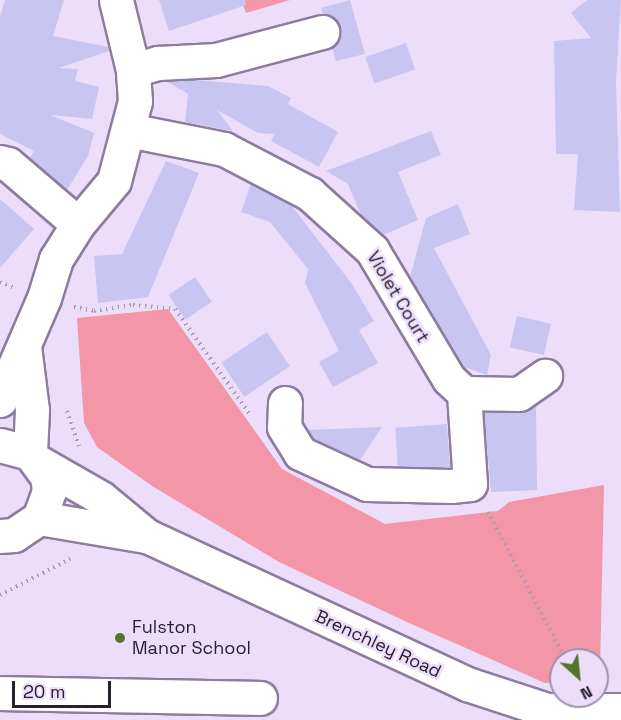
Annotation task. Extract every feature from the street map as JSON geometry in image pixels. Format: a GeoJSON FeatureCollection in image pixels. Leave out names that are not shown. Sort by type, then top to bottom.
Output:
{"type":"FeatureCollection","features":[{"type":"Feature","properties":{"kind":"street"},"geometry":{"type":"LineString","coordinates":[[0,400],[56,259],[78,224],[114,181],[135,102],[133,70],[116,0]]}},
{"type":"Feature","properties":{"kind":"street"},"geometry":{"type":"LineString","coordinates":[[133,70],[159,63],[216,60],[322,32]]}},
{"type":"Feature","properties":{"kind":"street","name":"Violet Court"},"geometry":{"type":"LineString","coordinates":[[128,130],[224,149],[282,176],[325,205],[372,250],[449,379],[464,393]]}},
{"type":"Feature","properties":{"kind":"street"},"geometry":{"type":"LineString","coordinates":[[0,162],[8,164],[78,224]]}},
{"type":"Feature","properties":{"kind":"street"},"geometry":{"type":"LineString","coordinates":[[13,536],[49,491],[23,454],[32,410],[24,344]]}},
{"type":"Feature","properties":{"kind":"street"},"geometry":{"type":"LineString","coordinates":[[285,403],[284,427],[300,453],[367,484],[451,486],[470,484],[464,393],[519,394],[545,376]]}},
{"type":"Feature","properties":{"kind":"street","name":"Brenchley Road"},"geometry":{"type":"LineString","coordinates":[[23,454],[100,498],[147,536],[467,684],[547,710],[621,710]]}},
{"type":"Feature","properties":{"kind":"street","name":"Brenchley Road"},"geometry":{"type":"LineString","coordinates":[[13,536],[147,536]]}},
{"type":"Feature","properties":{"kind":"street"},"geometry":{"type":"LineString","coordinates":[[0,693],[260,698]]}},
{"type":"Feature","properties":{"kind":"path"},"geometry":{"type":"LineString","coordinates":[[0,595],[66,559]]}},
{"type":"Feature","properties":{"kind":"shaded area"},"geometry":{"type":"Polygon","coordinates":[[[241,0],[290,0],[246,13],[241,0]]]}},
{"type":"Feature","properties":{"kind":"shaded area"},"geometry":{"type":"Polygon","coordinates":[[[168,309],[282,469],[385,524],[498,511],[509,502],[604,485],[600,648],[549,648],[549,683],[545,683],[279,562],[152,486],[97,447],[84,423],[77,318],[168,309]]]}},
{"type":"Feature","properties":{"kind":"building"},"geometry":{"type":"Polygon","coordinates":[[[5,0],[64,0],[53,36],[108,47],[109,51],[59,68],[78,69],[75,81],[99,87],[92,119],[50,115],[94,133],[88,156],[67,190],[30,158],[34,151],[0,134],[0,17],[5,0]]]}},
{"type":"Feature","properties":{"kind":"building"},"geometry":{"type":"Polygon","coordinates":[[[159,0],[245,0],[246,5],[169,31],[159,0]]]}},
{"type":"Feature","properties":{"kind":"building"},"geometry":{"type":"Polygon","coordinates":[[[350,0],[365,54],[336,61],[332,47],[340,37],[340,27],[335,18],[323,14],[321,8],[350,0]]]}},
{"type":"Feature","properties":{"kind":"building"},"geometry":{"type":"Polygon","coordinates":[[[587,0],[621,0],[616,81],[620,212],[574,210],[578,154],[556,154],[554,41],[591,38],[571,13],[587,0]]]}},
{"type":"Feature","properties":{"kind":"building"},"geometry":{"type":"Polygon","coordinates":[[[406,43],[415,69],[374,83],[365,57],[406,43]]]}},
{"type":"Feature","properties":{"kind":"building"},"geometry":{"type":"Polygon","coordinates":[[[196,80],[268,86],[291,98],[288,104],[338,132],[319,167],[271,141],[275,134],[258,133],[217,110],[233,131],[185,122],[188,94],[166,81],[196,80]]]}},
{"type":"Feature","properties":{"kind":"building"},"geometry":{"type":"Polygon","coordinates":[[[431,131],[441,155],[398,172],[418,220],[383,235],[361,215],[348,184],[326,171],[431,131]]]}},
{"type":"Feature","properties":{"kind":"building"},"geometry":{"type":"Polygon","coordinates":[[[166,161],[199,173],[148,297],[98,303],[94,256],[122,254],[166,161]]]}},
{"type":"Feature","properties":{"kind":"building"},"geometry":{"type":"Polygon","coordinates":[[[251,184],[291,205],[352,284],[374,321],[359,330],[378,363],[333,387],[319,362],[339,351],[305,283],[308,269],[270,222],[241,212],[251,184]]]}},
{"type":"Feature","properties":{"kind":"building"},"geometry":{"type":"Polygon","coordinates":[[[0,199],[34,229],[0,268],[0,199]]]}},
{"type":"Feature","properties":{"kind":"building"},"geometry":{"type":"Polygon","coordinates":[[[458,204],[470,234],[434,248],[491,355],[487,375],[464,367],[410,277],[426,218],[458,204]]]}},
{"type":"Feature","properties":{"kind":"building"},"geometry":{"type":"Polygon","coordinates":[[[195,277],[212,302],[185,320],[168,295],[195,277]]]}},
{"type":"Feature","properties":{"kind":"building"},"geometry":{"type":"Polygon","coordinates":[[[517,316],[551,324],[544,355],[510,347],[517,316]]]}},
{"type":"Feature","properties":{"kind":"building"},"geometry":{"type":"Polygon","coordinates":[[[267,332],[290,366],[244,397],[221,363],[267,332]]]}},
{"type":"Feature","properties":{"kind":"building"},"geometry":{"type":"Polygon","coordinates":[[[536,407],[537,490],[491,492],[484,412],[519,413],[536,407]]]}},
{"type":"Feature","properties":{"kind":"building"},"geometry":{"type":"Polygon","coordinates":[[[447,424],[450,467],[398,471],[395,428],[447,424]]]}},
{"type":"Feature","properties":{"kind":"building"},"geometry":{"type":"Polygon","coordinates":[[[382,427],[360,460],[313,438],[308,430],[382,427]]]}},
{"type":"Feature","properties":{"kind":"place","name":"Fulston Manor School"},"geometry":{"type":"Point","coordinates":[120,638]}}]}
